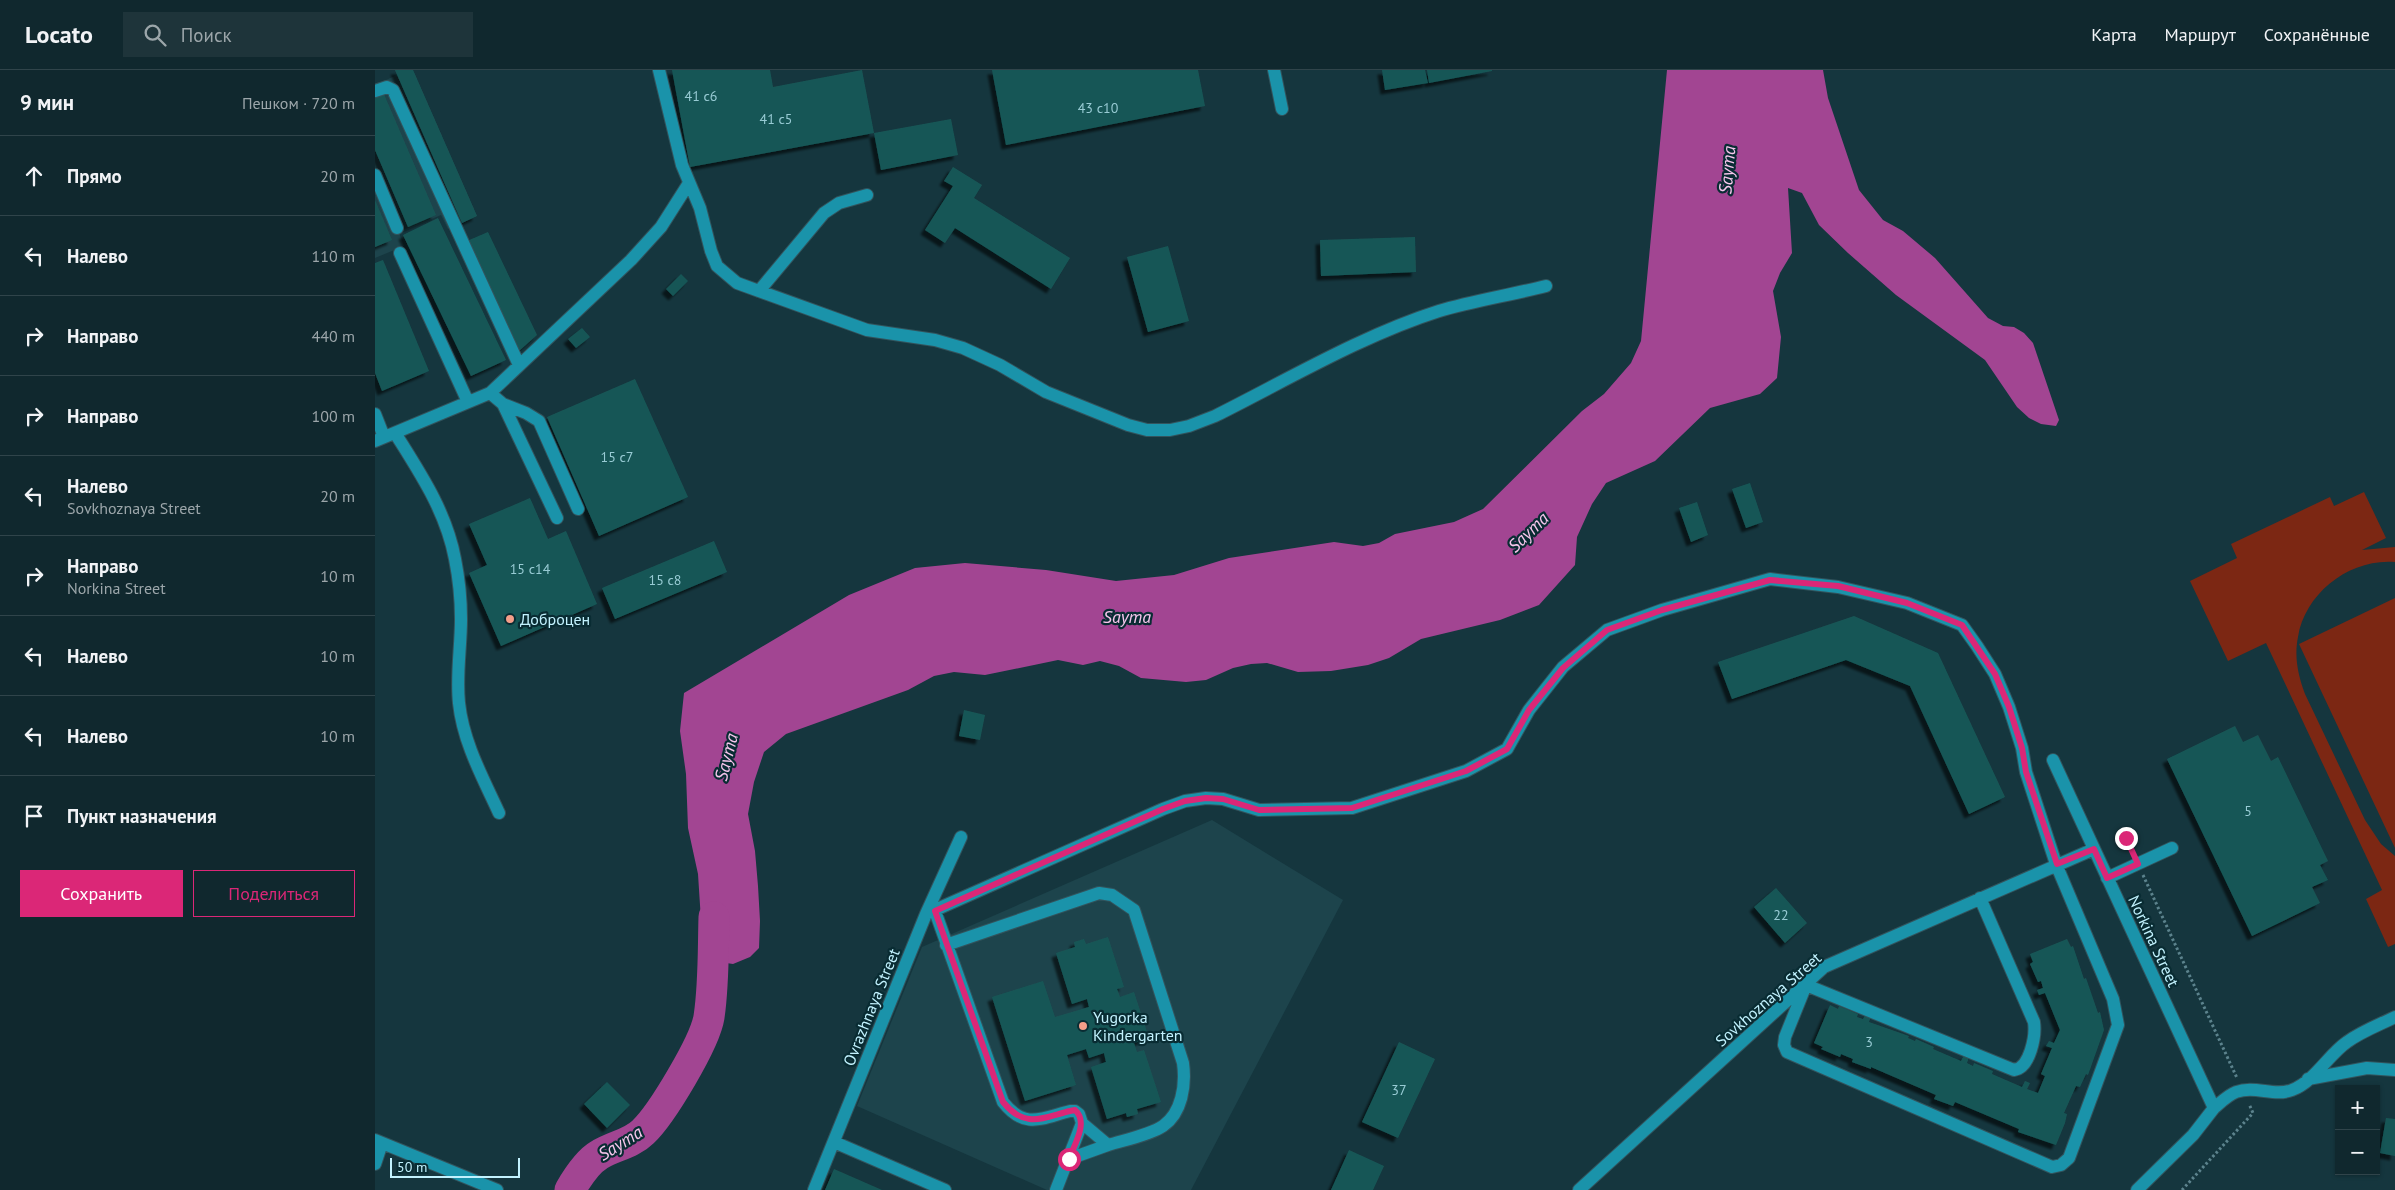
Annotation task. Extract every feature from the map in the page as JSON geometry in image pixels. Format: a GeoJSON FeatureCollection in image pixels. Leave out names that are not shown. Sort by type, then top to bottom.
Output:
{"type":"FeatureCollection","features":[{"type":"Feature","properties":{"kind":"street"},"geometry":{"type":"LineString","coordinates":[[659,70],[682,165],[700,208],[717,266],[737,283],[867,330],[935,340],[963,348],[1000,365],[1046,392],[1128,425],[1147,430],[1170,430],[1189,426],[1215,416],[1377,336],[1439,311],[1546,286]]}},
{"type":"Feature","properties":{"kind":"street"},"geometry":{"type":"LineString","coordinates":[[1274,70],[1281,109]]}},
{"type":"Feature","properties":{"kind":"street"},"geometry":{"type":"LineString","coordinates":[[375,91],[387,87],[393,90],[519,365]]}},
{"type":"Feature","properties":{"kind":"street"},"geometry":{"type":"LineString","coordinates":[[375,175],[397,228]]}},
{"type":"Feature","properties":{"kind":"street"},"geometry":{"type":"LineString","coordinates":[[385,437],[490,393],[631,260],[674,210],[689,183]]}},
{"type":"Feature","properties":{"kind":"street"},"geometry":{"type":"LineString","coordinates":[[759,291],[824,213],[839,203],[867,195]]}},
{"type":"Feature","properties":{"kind":"street"},"geometry":{"type":"LineString","coordinates":[[401,253],[469,402]]}},
{"type":"Feature","properties":{"kind":"street"},"geometry":{"type":"LineString","coordinates":[[490,393],[503,404],[526,413],[539,422],[578,508]]}},
{"type":"Feature","properties":{"kind":"street"},"geometry":{"type":"LineString","coordinates":[[503,404],[557,518]]}},
{"type":"Feature","properties":{"kind":"street"},"geometry":{"type":"LineString","coordinates":[[375,414],[385,437],[434,495],[444,518],[455,557],[461,620],[457,688],[462,724],[468,745],[499,813]]}},
{"type":"Feature","properties":{"kind":"street"},"geometry":{"type":"LineString","coordinates":[[1108,1146],[1082,1123],[1079,1114],[1075,1110],[1037,1121],[1023,1119],[1011,1112],[1003,1102],[946,945],[930,912],[1185,801],[1206,798],[1223,799],[1259,810],[1352,808],[1466,771],[1507,749],[1529,710],[1563,668],[1607,630],[1662,610],[1770,580],[1838,586],[1899,601],[1962,625],[1995,674],[2009,707],[2022,748],[2026,772],[2057,864],[2113,999],[2118,1025],[2069,1158],[2061,1165],[2052,1166],[1787,1052],[1784,1045],[1785,1037],[1806,985],[2014,1070],[2025,1065],[2034,1038],[2034,1022],[1980,898]]}},
{"type":"Feature","properties":{"kind":"street","name":"Norkina Street"},"geometry":{"type":"LineString","coordinates":[[2053,760],[2214,1108]]}},
{"type":"Feature","properties":{"kind":"street","name":"Ovrazhnaya Street"},"geometry":{"type":"LineString","coordinates":[[814,1190],[961,837]]}},
{"type":"Feature","properties":{"kind":"street"},"geometry":{"type":"LineString","coordinates":[[2107,878],[2172,848]]}},
{"type":"Feature","properties":{"kind":"street","name":"Sovkhoznaya Street"},"geometry":{"type":"LineString","coordinates":[[1579,1190],[1824,967],[2094,849]]}},
{"type":"Feature","properties":{"kind":"street"},"geometry":{"type":"LineString","coordinates":[[946,945],[1099,893],[1112,895],[1133,910],[1183,1063],[1185,1081],[1180,1102],[1169,1121],[1161,1128],[1069,1159]]}},
{"type":"Feature","properties":{"kind":"street"},"geometry":{"type":"LineString","coordinates":[[2137,1190],[2193,1135],[2214,1108],[2234,1093],[2242,1090],[2283,1092],[2294,1089],[2308,1079],[2346,1042],[2395,1017]]}},
{"type":"Feature","properties":{"kind":"street"},"geometry":{"type":"LineString","coordinates":[[2308,1079],[2367,1068],[2395,1070]]}},
{"type":"Feature","properties":{"kind":"street"},"geometry":{"type":"LineString","coordinates":[[1055,1190],[1082,1123]]}},
{"type":"Feature","properties":{"kind":"street"},"geometry":{"type":"LineString","coordinates":[[375,1164],[379,1141],[494,1189]]}},
{"type":"Feature","properties":{"kind":"street"},"geometry":{"type":"LineString","coordinates":[[834,1142],[945,1190]]}},
{"type":"Feature","properties":{"kind":"path"},"geometry":{"type":"LineString","coordinates":[[2126,838],[2253,1113],[2182,1190]]}},
{"type":"Feature","properties":{"kind":"shaded area"},"geometry":{"type":"Polygon","coordinates":[[[395,70],[413,70],[477,216],[448,229],[441,215],[399,233],[404,246],[375,258],[375,85],[397,75],[395,70]]]}},
{"type":"Feature","properties":{"kind":"shaded area"},"geometry":{"type":"Polygon","coordinates":[[[2364,492],[2386,538],[2362,550],[2395,547],[2395,562],[2378,562],[2362,566],[2346,572],[2332,581],[2310,606],[2302,621],[2297,644],[2297,659],[2305,694],[2365,820],[2381,844],[2395,856],[2395,944],[2388,947],[2366,899],[2382,890],[2266,643],[2228,661],[2190,581],[2237,558],[2231,544],[2330,497],[2334,506],[2364,492]]]}},
{"type":"Feature","properties":{"kind":"shaded area"},"geometry":{"type":"Polygon","coordinates":[[[2395,598],[2395,848],[2299,644],[2395,598]]]}},
{"type":"Feature","properties":{"kind":"shaded area","name":"Yugorka Kindergarten"},"geometry":{"type":"Polygon","coordinates":[[[1212,820],[1343,900],[1191,1190],[1047,1190],[857,1106],[922,947],[1212,820]]]}},
{"type":"Feature","properties":{"kind":"water"},"geometry":{"type":"Polygon","coordinates":[[[1667,70],[1823,70],[1828,98],[1859,190],[1883,220],[1903,231],[1935,258],[1988,318],[2003,326],[2014,327],[2024,333],[2033,343],[2059,420],[2056,426],[2041,424],[2029,418],[2017,407],[1985,360],[1896,295],[1819,225],[1802,193],[1788,188],[1792,253],[1780,273],[1773,291],[1781,337],[1777,378],[1760,394],[1710,408],[1655,461],[1606,483],[1592,504],[1577,537],[1575,565],[1539,605],[1500,620],[1421,639],[1389,658],[1368,665],[1331,671],[1298,672],[1267,663],[1251,664],[1233,668],[1206,680],[1186,682],[1141,678],[1119,666],[1100,661],[1083,665],[1058,660],[985,675],[954,672],[934,676],[908,690],[786,734],[764,752],[754,782],[748,814],[755,851],[758,886],[759,948],[750,957],[733,964],[713,961],[705,953],[698,874],[688,828],[686,774],[680,731],[684,693],[849,595],[915,568],[965,563],[1046,570],[1116,581],[1174,575],[1229,558],[1334,542],[1363,546],[1379,543],[1395,534],[1454,522],[1483,509],[1582,411],[1604,394],[1631,363],[1641,341],[1667,70]]]}},
{"type":"Feature","properties":{"kind":"building"},"geometry":{"type":"Polygon","coordinates":[[[395,70],[413,70],[477,216],[462,223],[395,70]]]}},
{"type":"Feature","properties":{"kind":"building"},"geometry":{"type":"Polygon","coordinates":[[[672,70],[770,70],[773,87],[862,70],[874,133],[690,167],[672,70]]]}},
{"type":"Feature","properties":{"kind":"building"},"geometry":{"type":"Polygon","coordinates":[[[992,70],[1198,70],[1205,106],[1006,145],[992,70]]]}},
{"type":"Feature","properties":{"kind":"building"},"geometry":{"type":"Polygon","coordinates":[[[1382,70],[1425,70],[1428,83],[1385,90],[1382,70]]]}},
{"type":"Feature","properties":{"kind":"building"},"geometry":{"type":"Polygon","coordinates":[[[1427,70],[1492,70],[1492,71],[1429,83],[1427,70]]]}},
{"type":"Feature","properties":{"kind":"building"},"geometry":{"type":"Polygon","coordinates":[[[383,92],[436,215],[408,227],[375,150],[375,95],[383,92]]]}},
{"type":"Feature","properties":{"kind":"building"},"geometry":{"type":"Polygon","coordinates":[[[951,119],[958,155],[881,170],[874,133],[951,119]]]}},
{"type":"Feature","properties":{"kind":"building"},"geometry":{"type":"Polygon","coordinates":[[[953,167],[982,185],[974,198],[1070,258],[1051,289],[955,228],[945,243],[925,230],[953,186],[944,181],[953,167]]]}},
{"type":"Feature","properties":{"kind":"building"},"geometry":{"type":"Polygon","coordinates":[[[375,200],[392,240],[375,247],[375,200]]]}},
{"type":"Feature","properties":{"kind":"building"},"geometry":{"type":"Polygon","coordinates":[[[438,218],[506,360],[471,376],[403,235],[438,218]]]}},
{"type":"Feature","properties":{"kind":"building"},"geometry":{"type":"Polygon","coordinates":[[[488,232],[537,335],[519,351],[467,241],[488,232]]]}},
{"type":"Feature","properties":{"kind":"building"},"geometry":{"type":"Polygon","coordinates":[[[1415,237],[1416,272],[1321,276],[1320,240],[1415,237]]]}},
{"type":"Feature","properties":{"kind":"building"},"geometry":{"type":"Polygon","coordinates":[[[1168,246],[1189,321],[1148,332],[1127,257],[1168,246]]]}},
{"type":"Feature","properties":{"kind":"building"},"geometry":{"type":"Polygon","coordinates":[[[383,260],[429,371],[382,391],[375,373],[375,263],[383,260]]]}},
{"type":"Feature","properties":{"kind":"building"},"geometry":{"type":"Polygon","coordinates":[[[681,274],[688,281],[673,296],[666,289],[681,274]]]}},
{"type":"Feature","properties":{"kind":"building"},"geometry":{"type":"Polygon","coordinates":[[[582,328],[590,337],[576,348],[568,339],[582,328]]]}},
{"type":"Feature","properties":{"kind":"building"},"geometry":{"type":"Polygon","coordinates":[[[635,379],[688,497],[599,536],[547,417],[635,379]]]}},
{"type":"Feature","properties":{"kind":"building"},"geometry":{"type":"Polygon","coordinates":[[[1750,483],[1763,522],[1746,528],[1732,489],[1750,483]]]}},
{"type":"Feature","properties":{"kind":"building"},"geometry":{"type":"Polygon","coordinates":[[[530,498],[548,539],[566,531],[597,604],[501,646],[469,573],[487,565],[469,524],[530,498]]]}},
{"type":"Feature","properties":{"kind":"building"},"geometry":{"type":"Polygon","coordinates":[[[1697,502],[1708,535],[1691,542],[1679,508],[1697,502]]]}},
{"type":"Feature","properties":{"kind":"building"},"geometry":{"type":"Polygon","coordinates":[[[714,541],[727,572],[615,619],[602,588],[714,541]]]}},
{"type":"Feature","properties":{"kind":"building"},"geometry":{"type":"Polygon","coordinates":[[[1854,616],[1938,653],[2005,797],[1969,814],[1910,686],[1846,660],[1732,699],[1718,662],[1854,616]]]}},
{"type":"Feature","properties":{"kind":"building"},"geometry":{"type":"Polygon","coordinates":[[[964,710],[985,715],[980,740],[959,736],[964,710]]]}},
{"type":"Feature","properties":{"kind":"building"},"geometry":{"type":"Polygon","coordinates":[[[2235,726],[2243,742],[2258,735],[2271,761],[2278,757],[2328,861],[2320,865],[2328,880],[2312,887],[2320,903],[2252,936],[2167,759],[2235,726]]]}},
{"type":"Feature","properties":{"kind":"building"},"geometry":{"type":"Polygon","coordinates":[[[1776,888],[1807,923],[1785,943],[1754,907],[1776,888]]]}},
{"type":"Feature","properties":{"kind":"building"},"geometry":{"type":"Polygon","coordinates":[[[1108,937],[1124,987],[1117,989],[1120,997],[1134,992],[1149,1038],[1134,1043],[1137,1052],[1144,1050],[1161,1102],[1137,1109],[1138,1114],[1127,1117],[1126,1113],[1107,1119],[1091,1067],[1106,1062],[1104,1053],[1089,1058],[1086,1049],[1067,1055],[1076,1085],[1025,1101],[992,997],[1043,981],[1055,1017],[1089,1007],[1087,999],[1072,1004],[1056,953],[1075,947],[1074,942],[1084,939],[1086,944],[1108,937]]]}},
{"type":"Feature","properties":{"kind":"building"},"geometry":{"type":"Polygon","coordinates":[[[2067,939],[2071,947],[2073,946],[2084,979],[2086,978],[2098,1013],[2100,1012],[2104,1030],[2088,1075],[2086,1074],[2080,1087],[2076,1086],[2064,1113],[2067,1114],[2065,1123],[2056,1145],[2018,1132],[2019,1129],[1955,1102],[1953,1106],[1934,1099],[1936,1095],[1871,1067],[1871,1069],[1852,1062],[1853,1059],[1841,1054],[1840,1057],[1821,1049],[1823,1047],[1814,1043],[1830,1005],[1838,1009],[1839,1006],[1858,1014],[1857,1017],[1863,1019],[1866,1014],[1871,1016],[1869,1022],[1909,1036],[1908,1038],[1915,1041],[1916,1039],[1934,1047],[1933,1049],[1961,1061],[1964,1055],[1969,1057],[1967,1063],[1973,1066],[1974,1063],[1993,1071],[1992,1074],[2022,1087],[2025,1081],[2030,1083],[2027,1089],[2038,1093],[2045,1076],[2041,1074],[2052,1048],[2046,1046],[2049,1041],[2054,1043],[2060,1030],[2045,993],[2039,995],[2037,990],[2043,988],[2041,981],[2038,982],[2030,964],[2033,962],[2030,954],[2067,939]]]}},
{"type":"Feature","properties":{"kind":"building"},"geometry":{"type":"Polygon","coordinates":[[[1399,1042],[1435,1059],[1398,1138],[1362,1122],[1399,1042]]]}},
{"type":"Feature","properties":{"kind":"building"},"geometry":{"type":"Polygon","coordinates":[[[607,1082],[630,1105],[607,1128],[584,1104],[607,1082]]]}},
{"type":"Feature","properties":{"kind":"building"},"geometry":{"type":"Polygon","coordinates":[[[2386,1118],[2395,1119],[2395,1156],[2380,1153],[2386,1118]]]}},
{"type":"Feature","properties":{"kind":"building"},"geometry":{"type":"Polygon","coordinates":[[[1349,1150],[1384,1166],[1373,1190],[1331,1190],[1349,1150]]]}},
{"type":"Feature","properties":{"kind":"building"},"geometry":{"type":"Polygon","coordinates":[[[834,1169],[882,1190],[825,1190],[834,1169]]]}},
{"type":"Feature","properties":{"kind":"waterway","name":"Sayma"},"geometry":{"type":"LineString","coordinates":[[570,1190],[590,1162],[604,1152],[638,1136],[651,1123],[682,1077],[700,1043],[706,1028],[711,1005],[714,917]]}},
{"type":"Feature","properties":{"kind":"place","name":"Доброцен"},"geometry":{"type":"Point","coordinates":[510,619]}},
{"type":"Feature","properties":{"kind":"place","name":"Yugorka Kindergarten"},"geometry":{"type":"Point","coordinates":[1083,1026]}},
{"type":"Feature","properties":{"kind":"route"},"geometry":{"type":"LineString","coordinates":[[1069,1159],[1082,1123],[1079,1114],[1075,1110],[1037,1121],[1023,1119],[1011,1112],[1003,1102],[935,911],[1163,809],[1185,801],[1206,798],[1223,799],[1259,810],[1352,808],[1466,771],[1507,749],[1529,710],[1563,668],[1607,630],[1662,610],[1770,580],[1838,586],[1907,603],[1962,625],[1995,674],[2009,707],[2022,748],[2026,772],[2057,864],[2094,849],[2107,878],[2138,864],[2126,838]]}}]}
